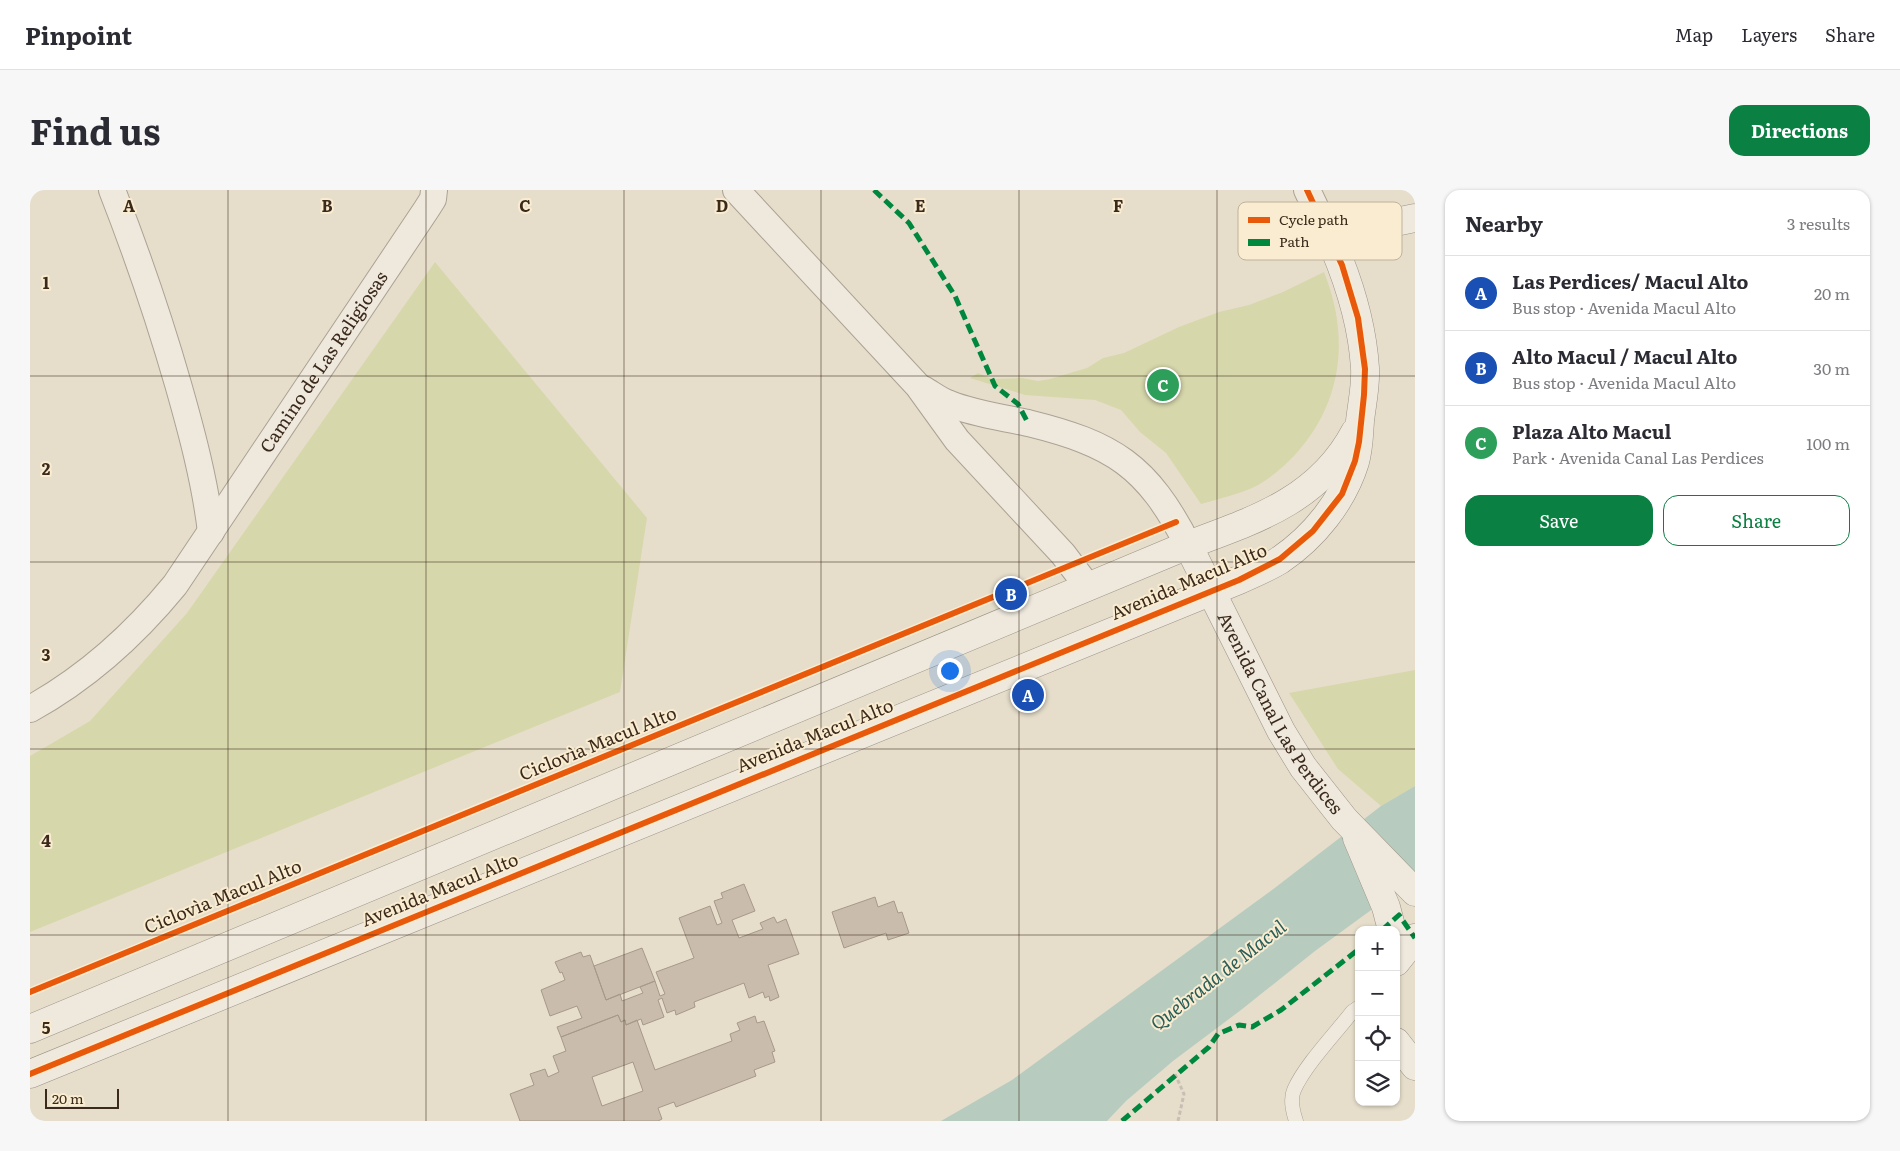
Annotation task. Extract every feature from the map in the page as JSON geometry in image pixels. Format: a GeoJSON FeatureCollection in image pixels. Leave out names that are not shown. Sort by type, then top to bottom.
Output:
{"type":"FeatureCollection","features":[{"type":"Feature","properties":{"kind":"street"},"geometry":{"type":"LineString","coordinates":[[112,190],[152,298],[174,371],[199,467],[211,532]]}},
{"type":"Feature","properties":{"kind":"street","name":"Camino de Las Religiosas"},"geometry":{"type":"LineString","coordinates":[[30,709],[77,680],[104,660],[130,636],[175,585],[426,210],[433,199],[434,190]]}},
{"type":"Feature","properties":{"kind":"street","name":"Avenida Canal Las Perdices"},"geometry":{"type":"LineString","coordinates":[[736,190],[918,386],[957,440],[1063,554],[1088,587]]}},
{"type":"Feature","properties":{"kind":"street"},"geometry":{"type":"LineString","coordinates":[[1307,190],[1313,202]]}},
{"type":"Feature","properties":{"kind":"street"},"geometry":{"type":"LineString","coordinates":[[1402,221],[1415,218]]}},
{"type":"Feature","properties":{"kind":"street","name":"Avenida Macul Alto"},"geometry":{"type":"LineString","coordinates":[[30,1074],[1211,591],[1263,569],[1280,559],[1313,531],[1334,506],[1348,480],[1359,442],[1365,369],[1358,318],[1340,260]]}},
{"type":"Feature","properties":{"kind":"street","name":"Avenida Canal Las Perdices"},"geometry":{"type":"LineString","coordinates":[[918,386],[947,404],[964,410],[1028,423],[1070,435],[1110,451],[1132,467],[1153,488],[1176,522],[1282,731],[1308,773],[1348,823],[1413,890]]}},
{"type":"Feature","properties":{"kind":"street","name":"Avenida Macul Alto"},"geometry":{"type":"LineString","coordinates":[[30,1029],[1188,545],[1259,518],[1282,507],[1321,478],[1350,442],[1360,422]]}},
{"type":"Feature","properties":{"kind":"street"},"geometry":{"type":"LineString","coordinates":[[1348,823],[1389,918]]}},
{"type":"Feature","properties":{"kind":"street"},"geometry":{"type":"LineString","coordinates":[[1400,954],[1415,938]]}},
{"type":"Feature","properties":{"kind":"street"},"geometry":{"type":"LineString","coordinates":[[1400,1047],[1415,1066]]}},
{"type":"Feature","properties":{"kind":"lane"},"geometry":{"type":"LineString","coordinates":[[1296,1121],[1293,1112],[1293,1092],[1314,1060],[1355,1010]]}},
{"type":"Feature","properties":{"kind":"path"},"geometry":{"type":"LineString","coordinates":[[1175,1074],[1184,1094],[1178,1121]]}},
{"type":"Feature","properties":{"kind":"green space"},"geometry":{"type":"Polygon","coordinates":[[[435,262],[647,518],[620,692],[30,932],[30,756],[90,721],[187,613],[435,262]]]}},
{"type":"Feature","properties":{"kind":"green space"},"geometry":{"type":"Polygon","coordinates":[[[1324,272],[1332,296],[1339,345],[1332,392],[1323,414],[1310,436],[1280,470],[1258,485],[1227,497],[1201,504],[1166,453],[1140,432],[1121,410],[1095,400],[1025,395],[970,378],[978,373],[992,379],[1022,378],[1038,381],[1087,368],[1103,358],[1124,353],[1179,327],[1219,312],[1249,305],[1283,292],[1324,272]]]}},
{"type":"Feature","properties":{"kind":"green space"},"geometry":{"type":"Polygon","coordinates":[[[1415,670],[1415,786],[1381,806],[1338,769],[1289,693],[1415,670]]]}},
{"type":"Feature","properties":{"kind":"water","name":"Quebrada de Macul"},"geometry":{"type":"Polygon","coordinates":[[[1415,786],[1415,878],[1315,951],[1173,1061],[1126,1101],[1107,1121],[941,1121],[1012,1080],[1276,887],[1381,806],[1415,786]]]}},
{"type":"Feature","properties":{"kind":"building"},"geometry":{"type":"Polygon","coordinates":[[[744,884],[755,911],[732,920],[739,938],[763,929],[760,923],[774,917],[777,923],[786,919],[799,954],[768,965],[779,997],[770,1001],[769,996],[765,998],[763,992],[749,998],[744,983],[694,1002],[695,1007],[676,1015],[675,1010],[667,1013],[662,998],[658,1000],[664,1017],[643,1025],[641,1019],[626,1025],[625,1020],[621,1022],[618,1015],[561,1037],[557,1027],[582,1018],[577,1006],[550,1016],[541,990],[565,980],[555,962],[581,952],[583,957],[590,955],[606,1000],[620,994],[622,1001],[643,993],[640,987],[655,981],[660,996],[665,994],[656,972],[694,958],[679,918],[710,906],[717,925],[722,923],[714,901],[723,898],[721,893],[744,884]]]}},
{"type":"Feature","properties":{"kind":"building"},"geometry":{"type":"Polygon","coordinates":[[[875,897],[878,907],[894,901],[898,913],[902,912],[909,933],[888,940],[886,933],[844,948],[832,912],[875,897]]]}},
{"type":"Feature","properties":{"kind":"building"},"geometry":{"type":"Polygon","coordinates":[[[642,948],[655,981],[606,1000],[594,966],[642,948]]]}},
{"type":"Feature","properties":{"kind":"building"},"geometry":{"type":"Polygon","coordinates":[[[618,1015],[621,1022],[625,1020],[626,1025],[637,1020],[655,1070],[732,1041],[730,1034],[740,1030],[737,1023],[755,1016],[757,1023],[764,1021],[775,1051],[772,1052],[775,1062],[754,1070],[756,1076],[676,1107],[674,1102],[658,1108],[662,1119],[658,1121],[520,1121],[510,1094],[534,1085],[530,1074],[545,1069],[548,1077],[559,1072],[553,1056],[566,1051],[561,1037],[618,1015]],[[633,1062],[592,1077],[602,1106],[643,1091],[633,1062]]]}},
{"type":"Feature","properties":{"kind":"marked path"},"geometry":{"type":"LineString","coordinates":[[874,190],[909,223],[955,296],[995,386],[1018,404],[1028,423]]}},
{"type":"Feature","properties":{"kind":"marked path"},"geometry":{"type":"LineString","coordinates":[[1387,926],[1399,915],[1415,938]]}},
{"type":"Feature","properties":{"kind":"marked path"},"geometry":{"type":"LineString","coordinates":[[1122,1121],[1209,1047],[1218,1034],[1239,1025],[1252,1027],[1281,1010],[1355,952]]}},
{"type":"Feature","properties":{"kind":"cycle path"},"geometry":{"type":"LineString","coordinates":[[1307,190],[1313,202]]}},
{"type":"Feature","properties":{"kind":"cycle path"},"geometry":{"type":"LineString","coordinates":[[30,1074],[1239,580],[1280,559],[1313,531],[1342,494],[1355,461],[1359,442],[1365,369],[1358,318],[1340,260]]}},
{"type":"Feature","properties":{"kind":"cycle path","name":"Ciclovìa Macul Alto"},"geometry":{"type":"LineString","coordinates":[[30,992],[1176,522]]}},
{"type":"Feature","properties":{"kind":"place","name":"Plaza Alto Macul"},"geometry":{"type":"Point","coordinates":[1163,385]}},
{"type":"Feature","properties":{"kind":"place","name":"Alto Macul / Macul Alto"},"geometry":{"type":"Point","coordinates":[1011,594]}},
{"type":"Feature","properties":{"kind":"place","name":"Las Perdices/ Macul Alto"},"geometry":{"type":"Point","coordinates":[1028,695]}}]}
